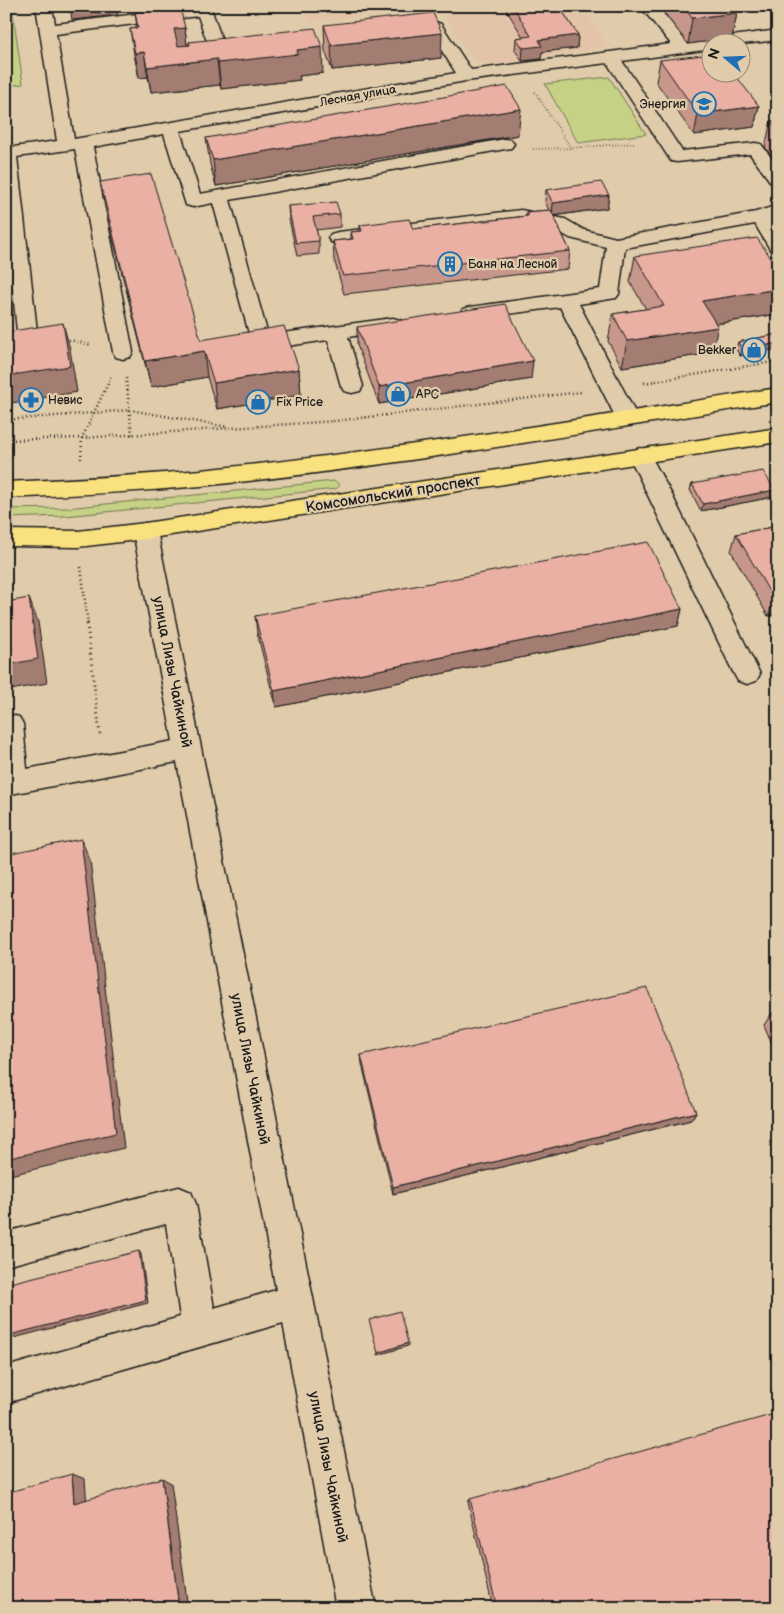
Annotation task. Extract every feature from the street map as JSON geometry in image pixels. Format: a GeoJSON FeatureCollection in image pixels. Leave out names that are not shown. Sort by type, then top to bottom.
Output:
{"type":"FeatureCollection","features":[{"type":"Feature","properties":{"kind":"main road"},"geometry":{"type":"LineString","coordinates":[[6,490],[80,488],[307,467],[778,395]]}},
{"type":"Feature","properties":{"kind":"main road","name":"Комсомольский проспект"},"geometry":{"type":"LineString","coordinates":[[6,538],[78,539],[145,531],[778,435]]}},
{"type":"Feature","properties":{"kind":"street"},"geometry":{"type":"LineString","coordinates":[[44,6],[123,352]]}},
{"type":"Feature","properties":{"kind":"street"},"geometry":{"type":"LineString","coordinates":[[648,6],[682,47]]}},
{"type":"Feature","properties":{"kind":"street"},"geometry":{"type":"LineString","coordinates":[[48,30],[208,8],[219,55],[258,50]]}},
{"type":"Feature","properties":{"kind":"street"},"geometry":{"type":"LineString","coordinates":[[396,32],[435,27],[466,76]]}},
{"type":"Feature","properties":{"kind":"street"},"geometry":{"type":"LineString","coordinates":[[752,38],[778,35]]}},
{"type":"Feature","properties":{"kind":"street","name":"Лесная улица"},"geometry":{"type":"LineString","coordinates":[[7,153],[172,128],[466,76],[702,45]]}},
{"type":"Feature","properties":{"kind":"street"},"geometry":{"type":"LineString","coordinates":[[611,56],[677,157],[755,148],[778,180]]}},
{"type":"Feature","properties":{"kind":"street"},"geometry":{"type":"LineString","coordinates":[[172,128],[193,201],[506,144]]}},
{"type":"Feature","properties":{"kind":"street"},"geometry":{"type":"LineString","coordinates":[[7,153],[27,331]]}},
{"type":"Feature","properties":{"kind":"street"},"geometry":{"type":"LineString","coordinates":[[220,196],[260,343],[413,321]]}},
{"type":"Feature","properties":{"kind":"street"},"geometry":{"type":"LineString","coordinates":[[338,238],[521,216],[558,223],[577,234],[616,244],[769,214],[778,247]]}},
{"type":"Feature","properties":{"kind":"street"},"geometry":{"type":"LineString","coordinates":[[451,316],[609,294],[616,244]]}},
{"type":"Feature","properties":{"kind":"street"},"geometry":{"type":"LineString","coordinates":[[567,300],[627,418]]}},
{"type":"Feature","properties":{"kind":"street"},"geometry":{"type":"LineString","coordinates":[[336,332],[352,386]]}},
{"type":"Feature","properties":{"kind":"street"},"geometry":{"type":"LineString","coordinates":[[640,456],[661,495],[747,674]]}},
{"type":"Feature","properties":{"kind":"street","name":"улица Лизы Чайкиной"},"geometry":{"type":"LineString","coordinates":[[145,531],[356,1608]]}},
{"type":"Feature","properties":{"kind":"street"},"geometry":{"type":"LineString","coordinates":[[6,725],[10,724],[10,784],[187,749]]}},
{"type":"Feature","properties":{"kind":"street"},"geometry":{"type":"LineString","coordinates":[[6,1249],[179,1204],[200,1330]]}},
{"type":"Feature","properties":{"kind":"street"},"geometry":{"type":"LineString","coordinates":[[6,1385],[296,1302]]}},
{"type":"Feature","properties":{"kind":"path"},"geometry":{"type":"LineString","coordinates":[[520,69],[571,148]]}},
{"type":"Feature","properties":{"kind":"path"},"geometry":{"type":"LineString","coordinates":[[506,144],[532,149],[571,148],[666,140]]}},
{"type":"Feature","properties":{"kind":"path"},"geometry":{"type":"LineString","coordinates":[[27,331],[123,352]]}},
{"type":"Feature","properties":{"kind":"path"},"geometry":{"type":"LineString","coordinates":[[123,352],[132,435]]}},
{"type":"Feature","properties":{"kind":"path"},"geometry":{"type":"LineString","coordinates":[[82,438],[123,352]]}},
{"type":"Feature","properties":{"kind":"path"},"geometry":{"type":"LineString","coordinates":[[6,440],[82,438],[335,422],[612,388],[778,362]]}},
{"type":"Feature","properties":{"kind":"path"},"geometry":{"type":"LineString","coordinates":[[6,420],[130,410],[233,428]]}},
{"type":"Feature","properties":{"kind":"path"},"geometry":{"type":"LineString","coordinates":[[83,585],[104,766]]}},
{"type":"Feature","properties":{"kind":"shaded area"},"geometry":{"type":"Polygon","coordinates":[[[303,6],[434,6],[310,23],[303,6]]]}},
{"type":"Feature","properties":{"kind":"shaded area"},"geometry":{"type":"Polygon","coordinates":[[[439,6],[581,6],[609,47],[498,65],[474,62],[439,6]]]}},
{"type":"Feature","properties":{"kind":"green space"},"geometry":{"type":"Polygon","coordinates":[[[6,6],[12,6],[23,84],[6,86],[6,6]]]}},
{"type":"Feature","properties":{"kind":"green space"},"geometry":{"type":"Polygon","coordinates":[[[609,77],[646,134],[578,143],[545,84],[609,77]]]}},
{"type":"Feature","properties":{"kind":"green space"},"geometry":{"type":"Polygon","coordinates":[[[334,481],[340,485],[336,489],[65,516],[6,518],[6,509],[66,508],[334,481]]]}},
{"type":"Feature","properties":{"kind":"building"},"geometry":{"type":"Polygon","coordinates":[[[513,6],[559,6],[578,35],[539,40],[542,46],[523,48],[516,38],[531,36],[513,6]]]}},
{"type":"Feature","properties":{"kind":"building"},"geometry":{"type":"Polygon","coordinates":[[[683,6],[732,6],[737,13],[692,18],[683,6]]]}},
{"type":"Feature","properties":{"kind":"building"},"geometry":{"type":"Polygon","coordinates":[[[180,8],[185,28],[174,29],[178,46],[190,45],[189,42],[315,28],[322,47],[297,50],[298,54],[218,63],[217,59],[147,67],[144,52],[135,53],[130,29],[138,28],[135,12],[180,8]]]}},
{"type":"Feature","properties":{"kind":"building"},"geometry":{"type":"Polygon","coordinates":[[[433,13],[442,33],[331,45],[324,25],[433,13]]]}},
{"type":"Feature","properties":{"kind":"building"},"geometry":{"type":"Polygon","coordinates":[[[702,55],[702,82],[741,82],[759,106],[698,114],[660,60],[702,55]]]}},
{"type":"Feature","properties":{"kind":"building"},"geometry":{"type":"Polygon","coordinates":[[[507,86],[521,109],[213,160],[206,138],[507,86]]]}},
{"type":"Feature","properties":{"kind":"building"},"geometry":{"type":"Polygon","coordinates":[[[771,121],[778,121],[778,130],[771,121]]]}},
{"type":"Feature","properties":{"kind":"building"},"geometry":{"type":"Polygon","coordinates":[[[151,174],[201,340],[284,326],[299,369],[214,383],[204,351],[145,361],[100,182],[151,174]]]}},
{"type":"Feature","properties":{"kind":"building"},"geometry":{"type":"Polygon","coordinates":[[[601,182],[609,195],[553,203],[546,190],[601,182]]]}},
{"type":"Feature","properties":{"kind":"building"},"geometry":{"type":"Polygon","coordinates":[[[336,202],[340,214],[313,217],[319,241],[296,243],[288,206],[336,202]]]}},
{"type":"Feature","properties":{"kind":"building"},"geometry":{"type":"Polygon","coordinates":[[[551,210],[570,251],[343,276],[333,241],[353,239],[351,232],[362,231],[360,225],[409,219],[413,229],[528,216],[526,212],[551,210]]]}},
{"type":"Feature","properties":{"kind":"building"},"geometry":{"type":"Polygon","coordinates":[[[757,238],[778,268],[778,289],[702,301],[718,327],[627,341],[613,314],[664,306],[635,256],[757,238]]]}},
{"type":"Feature","properties":{"kind":"building"},"geometry":{"type":"Polygon","coordinates":[[[505,304],[533,361],[379,387],[357,327],[505,304]]]}},
{"type":"Feature","properties":{"kind":"building"},"geometry":{"type":"Polygon","coordinates":[[[63,323],[70,366],[6,376],[6,332],[63,323]]]}},
{"type":"Feature","properties":{"kind":"building"},"geometry":{"type":"Polygon","coordinates":[[[778,334],[778,343],[742,350],[738,342],[778,334]]]}},
{"type":"Feature","properties":{"kind":"building"},"geometry":{"type":"Polygon","coordinates":[[[763,471],[775,490],[703,504],[692,484],[763,471]]]}},
{"type":"Feature","properties":{"kind":"building"},"geometry":{"type":"Polygon","coordinates":[[[778,526],[778,599],[774,600],[736,534],[778,526]]]}},
{"type":"Feature","properties":{"kind":"building"},"geometry":{"type":"Polygon","coordinates":[[[648,542],[682,609],[274,691],[255,616],[648,542]]]}},
{"type":"Feature","properties":{"kind":"building"},"geometry":{"type":"Polygon","coordinates":[[[29,598],[38,659],[6,665],[6,602],[29,598]]]}},
{"type":"Feature","properties":{"kind":"building"},"geometry":{"type":"Polygon","coordinates":[[[81,839],[116,1133],[6,1159],[6,1062],[10,1061],[6,1014],[6,854],[81,839]]]}},
{"type":"Feature","properties":{"kind":"building"},"geometry":{"type":"Polygon","coordinates":[[[647,988],[696,1112],[393,1187],[361,1055],[647,988]]]}},
{"type":"Feature","properties":{"kind":"building"},"geometry":{"type":"Polygon","coordinates":[[[778,1012],[778,1027],[772,1013],[778,1012]]]}},
{"type":"Feature","properties":{"kind":"building"},"geometry":{"type":"Polygon","coordinates":[[[139,1251],[146,1300],[6,1336],[6,1284],[139,1251]]]}},
{"type":"Feature","properties":{"kind":"building"},"geometry":{"type":"Polygon","coordinates":[[[400,1311],[408,1343],[378,1353],[369,1320],[400,1311]]]}},
{"type":"Feature","properties":{"kind":"building"},"geometry":{"type":"Polygon","coordinates":[[[778,1413],[778,1599],[748,1608],[497,1608],[470,1499],[778,1413]]]}},
{"type":"Feature","properties":{"kind":"building"},"geometry":{"type":"Polygon","coordinates":[[[72,1474],[74,1503],[162,1478],[179,1608],[6,1608],[6,1493],[72,1474]]]}},
{"type":"Feature","properties":{"kind":"place","name":"Энергия"},"geometry":{"type":"Point","coordinates":[704,104]}},
{"type":"Feature","properties":{"kind":"place","name":"Баня на Лесной"},"geometry":{"type":"Point","coordinates":[450,264]}},
{"type":"Feature","properties":{"kind":"place","name":"Bekker"},"geometry":{"type":"Point","coordinates":[754,350]}},
{"type":"Feature","properties":{"kind":"place","name":"АРС"},"geometry":{"type":"Point","coordinates":[398,394]}},
{"type":"Feature","properties":{"kind":"place","name":"Невис"},"geometry":{"type":"Point","coordinates":[31,400]}},
{"type":"Feature","properties":{"kind":"place","name":"Fix Price"},"geometry":{"type":"Point","coordinates":[258,402]}}]}
